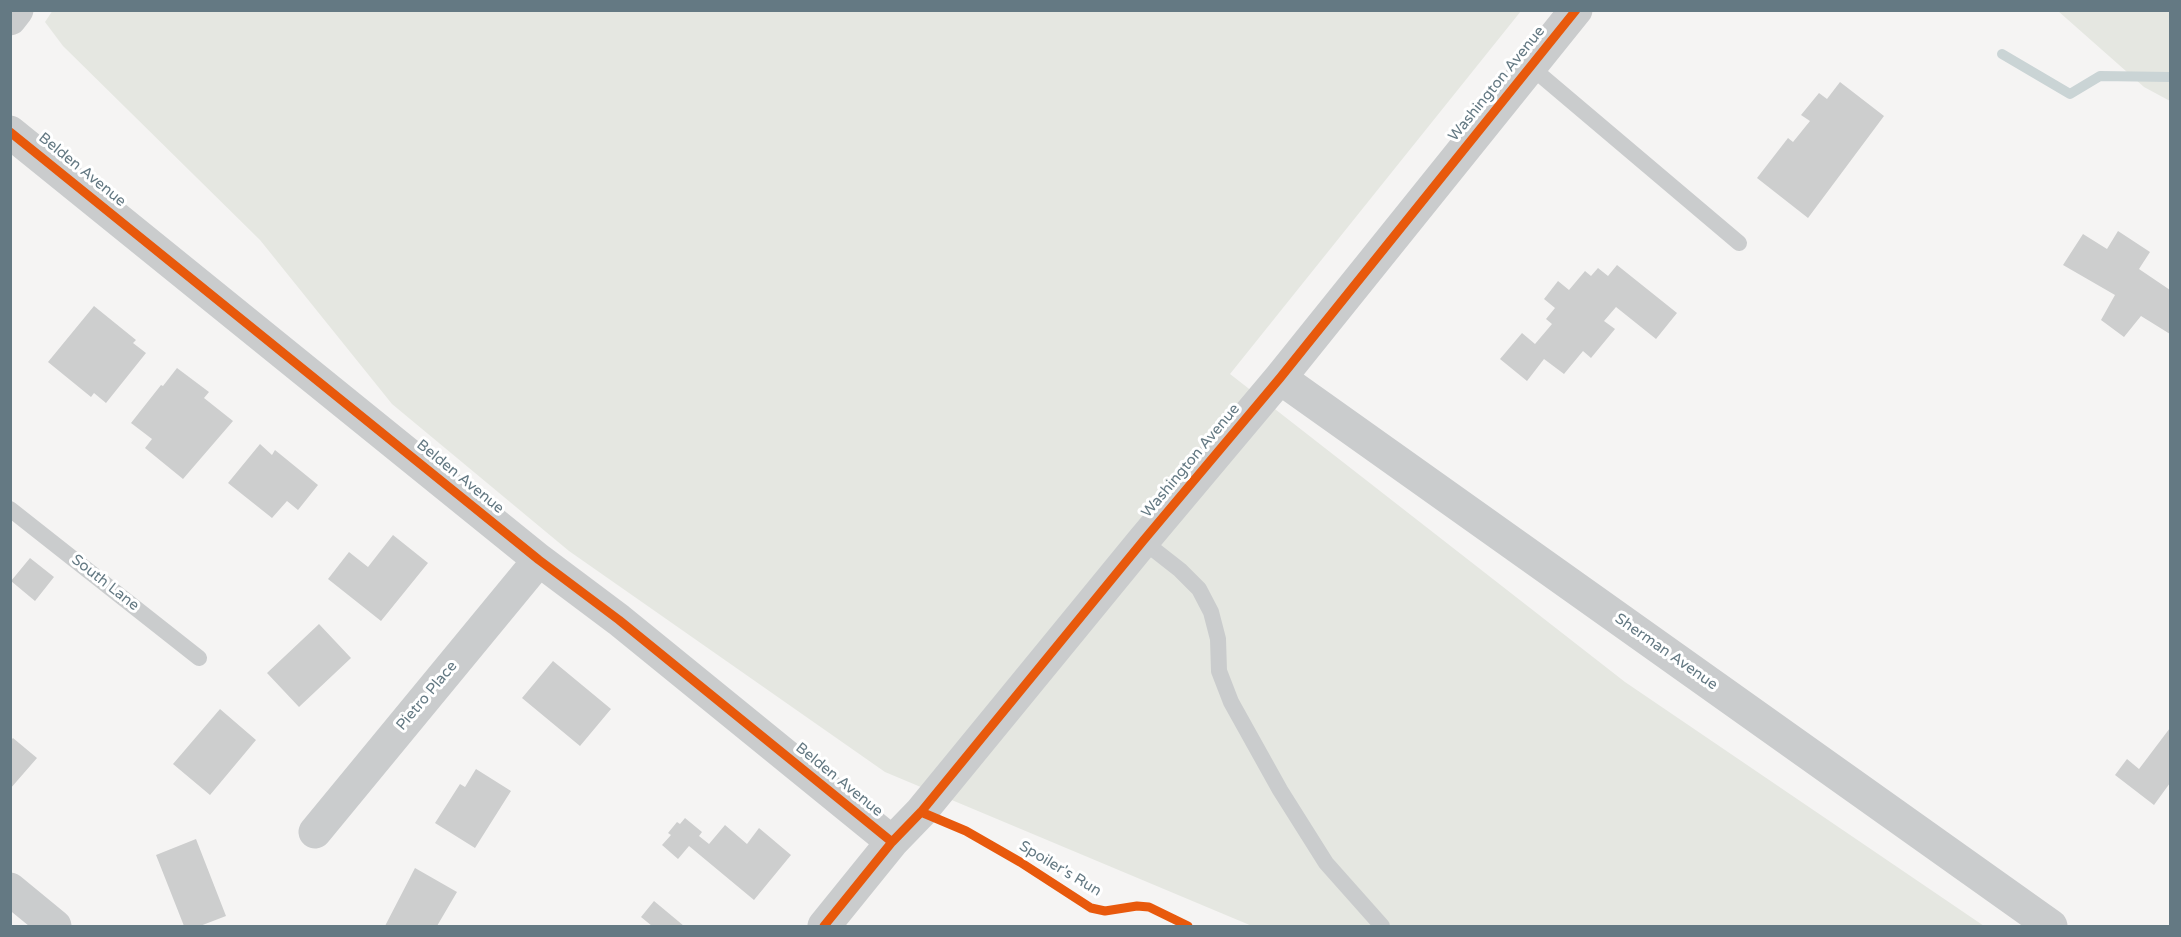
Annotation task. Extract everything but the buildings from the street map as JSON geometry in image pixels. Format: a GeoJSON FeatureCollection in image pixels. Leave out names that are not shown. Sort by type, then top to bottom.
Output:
{"type":"FeatureCollection","features":[{"type":"Feature","properties":{"kind":"street"},"geometry":{"type":"LineString","coordinates":[[10,19],[17,10]]}},
{"type":"Feature","properties":{"kind":"street","name":"Washington Avenue"},"geometry":{"type":"LineString","coordinates":[[824,927],[892,842],[921,812],[1143,541],[1281,378],[1576,10]]}},
{"type":"Feature","properties":{"kind":"street","name":"Belden Avenue"},"geometry":{"type":"LineString","coordinates":[[10,132],[892,842]]}},
{"type":"Feature","properties":{"kind":"street","name":"Sherman Avenue"},"geometry":{"type":"LineString","coordinates":[[1281,378],[2051,927]]}},
{"type":"Feature","properties":{"kind":"street","name":"Pietro Place"},"geometry":{"type":"LineString","coordinates":[[315,832],[539,560]]}},
{"type":"Feature","properties":{"kind":"street"},"geometry":{"type":"LineString","coordinates":[[10,889],[55,927]]}},
{"type":"Feature","properties":{"kind":"lane"},"geometry":{"type":"LineString","coordinates":[[1531,67],[1739,243]]}},
{"type":"Feature","properties":{"kind":"lane","name":"South Lane"},"geometry":{"type":"LineString","coordinates":[[10,509],[199,658]]}},
{"type":"Feature","properties":{"kind":"lane"},"geometry":{"type":"LineString","coordinates":[[1143,541],[1180,570],[1198,589],[1212,612],[1218,639],[1219,671],[1231,702],[1280,790],[1326,863],[1382,927]]}},
{"type":"Feature","properties":{"kind":"shaded area"},"geometry":{"type":"Polygon","coordinates":[[[53,10],[1521,11],[1230,374],[1625,682],[1984,926],[1252,926],[885,772],[569,551],[392,404],[260,240],[63,46],[45,22],[53,10]]]}},
{"type":"Feature","properties":{"kind":"shaded area"},"geometry":{"type":"Polygon","coordinates":[[[2058,11],[2170,11],[2170,101],[2144,87],[2058,11]]]}},
{"type":"Feature","properties":{"kind":"waterway"},"geometry":{"type":"LineString","coordinates":[[2002,54],[2070,94],[2100,76],[2170,77]]}},
{"type":"Feature","properties":{"kind":"cycle path"},"geometry":{"type":"LineString","coordinates":[[824,926],[1280,378],[1576,10]]}},
{"type":"Feature","properties":{"kind":"cycle path"},"geometry":{"type":"LineString","coordinates":[[10,132],[892,842]]}},
{"type":"Feature","properties":{"kind":"cycle path","name":"Spoiler's Run"},"geometry":{"type":"LineString","coordinates":[[921,812],[966,831],[1020,862],[1091,908],[1105,911],[1137,906],[1149,907],[1188,926]]}}]}
